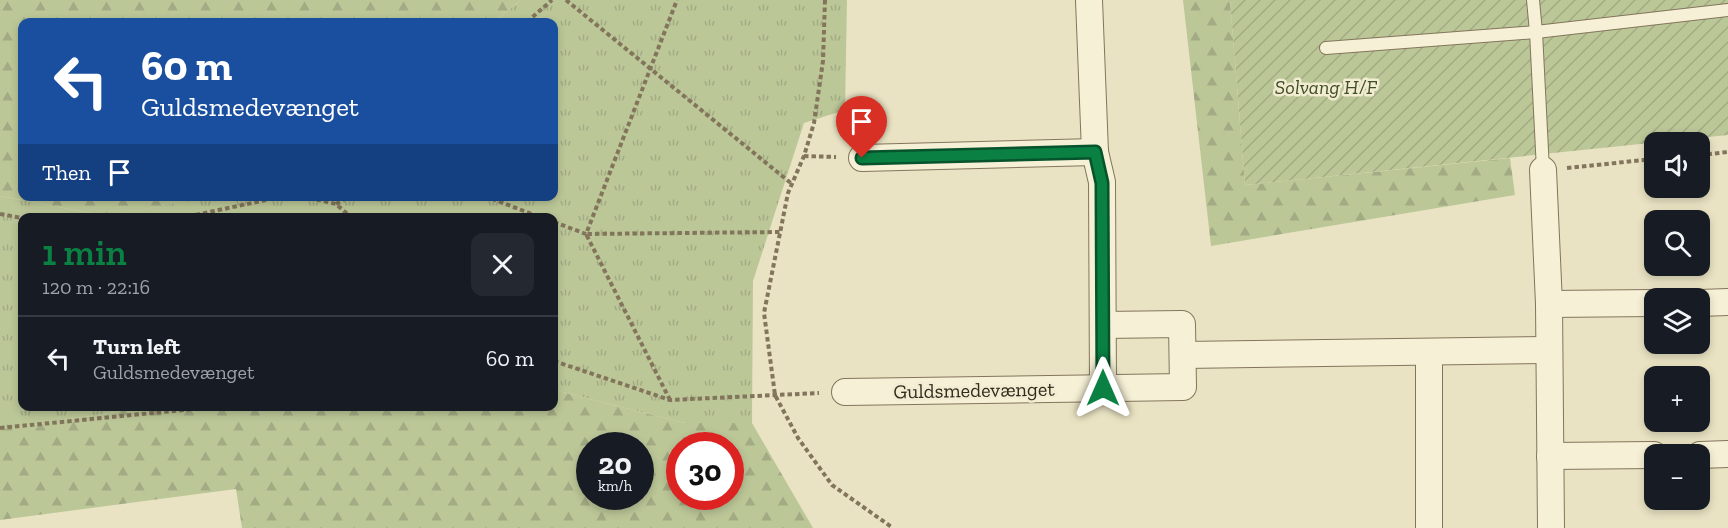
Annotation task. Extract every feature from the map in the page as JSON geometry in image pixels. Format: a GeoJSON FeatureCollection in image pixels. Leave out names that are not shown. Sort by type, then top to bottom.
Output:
{"type":"FeatureCollection","features":[{"type":"Feature","properties":{"kind":"street"},"geometry":{"type":"LineString","coordinates":[[1089,0],[1095,152],[1102,183],[1103,388]]}},
{"type":"Feature","properties":{"kind":"street"},"geometry":{"type":"LineString","coordinates":[[862,158],[1095,152]]}},
{"type":"Feature","properties":{"kind":"street"},"geometry":{"type":"LineString","coordinates":[[1542,162],[1549,304],[1551,528]]}},
{"type":"Feature","properties":{"kind":"street"},"geometry":{"type":"LineString","coordinates":[[1710,303],[1728,302]]}},
{"type":"Feature","properties":{"kind":"street"},"geometry":{"type":"LineString","coordinates":[[1549,304],[1644,303]]}},
{"type":"Feature","properties":{"kind":"street","name":"Guldsmedevænget"},"geometry":{"type":"LineString","coordinates":[[845,392],[1183,387],[1182,324],[1103,325]]}},
{"type":"Feature","properties":{"kind":"street"},"geometry":{"type":"LineString","coordinates":[[1183,355],[1549,350]]}},
{"type":"Feature","properties":{"kind":"street"},"geometry":{"type":"LineString","coordinates":[[1429,352],[1429,528]]}},
{"type":"Feature","properties":{"kind":"street"},"geometry":{"type":"LineString","coordinates":[[1710,454],[1728,454]]}},
{"type":"Feature","properties":{"kind":"street"},"geometry":{"type":"LineString","coordinates":[[1550,456],[1644,455]]}},
{"type":"Feature","properties":{"kind":"lane"},"geometry":{"type":"LineString","coordinates":[[1533,0],[1542,162]]}},
{"type":"Feature","properties":{"kind":"lane"},"geometry":{"type":"LineString","coordinates":[[1326,48],[1536,32],[1728,10]]}},
{"type":"Feature","properties":{"kind":"path"},"geometry":{"type":"LineString","coordinates":[[532,18],[552,0]]}},
{"type":"Feature","properties":{"kind":"path"},"geometry":{"type":"LineString","coordinates":[[566,0],[792,184]]}},
{"type":"Feature","properties":{"kind":"path"},"geometry":{"type":"LineString","coordinates":[[670,400],[586,234],[677,0]]}},
{"type":"Feature","properties":{"kind":"path"},"geometry":{"type":"LineString","coordinates":[[825,0],[823,61],[814,123],[804,156],[788,193],[764,313],[775,395],[798,438],[832,485],[893,528]]}},
{"type":"Feature","properties":{"kind":"path"},"geometry":{"type":"LineString","coordinates":[[1710,153],[1728,152]]}},
{"type":"Feature","properties":{"kind":"path"},"geometry":{"type":"LineString","coordinates":[[804,156],[862,158]]}},
{"type":"Feature","properties":{"kind":"path"},"geometry":{"type":"LineString","coordinates":[[1542,162],[1644,159]]}},
{"type":"Feature","properties":{"kind":"path"},"geometry":{"type":"LineString","coordinates":[[205,213],[261,201]]}},
{"type":"Feature","properties":{"kind":"path"},"geometry":{"type":"LineString","coordinates":[[323,201],[336,204],[346,213]]}},
{"type":"Feature","properties":{"kind":"path"},"geometry":{"type":"LineString","coordinates":[[336,204],[341,201]]}},
{"type":"Feature","properties":{"kind":"path"},"geometry":{"type":"LineString","coordinates":[[498,201],[529,213]]}},
{"type":"Feature","properties":{"kind":"path"},"geometry":{"type":"LineString","coordinates":[[0,214],[18,217]]}},
{"type":"Feature","properties":{"kind":"path"},"geometry":{"type":"LineString","coordinates":[[558,224],[586,234],[780,232]]}},
{"type":"Feature","properties":{"kind":"path"},"geometry":{"type":"LineString","coordinates":[[558,362],[670,400],[845,392]]}},
{"type":"Feature","properties":{"kind":"path"},"geometry":{"type":"LineString","coordinates":[[0,428],[173,411]]}},
{"type":"Feature","properties":{"kind":"green space"},"geometry":{"type":"Polygon","coordinates":[[[0,0],[521,0],[498,18],[18,18],[18,199],[0,196],[0,0]]]}},
{"type":"Feature","properties":{"kind":"green space"},"geometry":{"type":"Polygon","coordinates":[[[521,0],[847,0],[845,110],[804,123],[753,281],[752,423],[685,423],[558,391],[558,213],[123,213],[186,201],[558,201],[558,18],[498,18],[521,0]]]}},
{"type":"Feature","properties":{"kind":"green space"},"geometry":{"type":"Polygon","coordinates":[[[1183,0],[1230,0],[1245,185],[1510,158],[1515,195],[1211,246],[1183,0]]]}},
{"type":"Feature","properties":{"kind":"green space","name":"Solvang H/F"},"geometry":{"type":"Polygon","coordinates":[[[1230,0],[1728,0],[1728,135],[1710,137],[1710,132],[1644,132],[1644,144],[1245,185],[1230,0]]]}},
{"type":"Feature","properties":{"kind":"green space"},"geometry":{"type":"Polygon","coordinates":[[[0,196],[91,213],[18,213],[18,411],[122,411],[0,430],[0,196]]]}},
{"type":"Feature","properties":{"kind":"green space"},"geometry":{"type":"Polygon","coordinates":[[[27,201],[190,201],[124,213],[91,213],[27,201]]]}},
{"type":"Feature","properties":{"kind":"green space"},"geometry":{"type":"Polygon","coordinates":[[[558,391],[685,423],[752,423],[813,528],[242,528],[236,489],[0,520],[0,430],[122,411],[558,411],[558,391]]]}},
{"type":"Feature","properties":{"kind":"route"},"geometry":{"type":"LineString","coordinates":[[862,158],[1095,152],[1102,183],[1103,388]]}}]}
